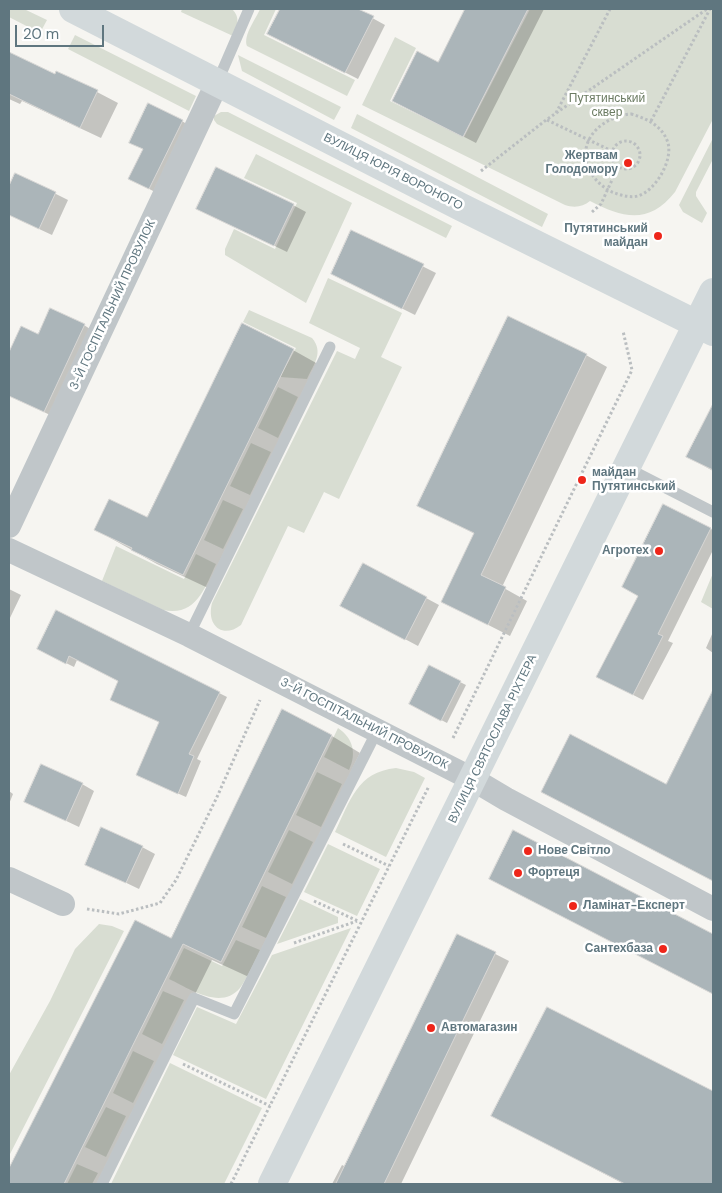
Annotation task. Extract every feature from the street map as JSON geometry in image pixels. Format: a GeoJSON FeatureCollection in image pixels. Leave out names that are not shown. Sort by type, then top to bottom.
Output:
{"type":"FeatureCollection","features":[{"type":"Feature","properties":{"kind":"main road","name":"ВУЛИЦЯ ЮРІЯ ВОРОНОГО"},"geometry":{"type":"LineString","coordinates":[[73,9],[705,329]]}},
{"type":"Feature","properties":{"kind":"main road","name":"ВУЛИЦЯ СВЯТОСЛАВА РІХТЕРА"},"geometry":{"type":"LineString","coordinates":[[272,1184],[474,780],[625,468],[705,329],[713,292]]}},
{"type":"Feature","properties":{"kind":"street","name":"3-Й ГОСПІТАЛЬНИЙ ПРОВУЛОК"},"geometry":{"type":"LineString","coordinates":[[9,526],[217,83]]}},
{"type":"Feature","properties":{"kind":"street","name":"3-Й ГОСПІТАЛЬНИЙ ПРОВУЛОК"},"geometry":{"type":"LineString","coordinates":[[9,550],[189,635],[474,780],[506,799],[713,909]]}},
{"type":"Feature","properties":{"kind":"street"},"geometry":{"type":"LineString","coordinates":[[9,879],[63,904]]}},
{"type":"Feature","properties":{"kind":"lane"},"geometry":{"type":"LineString","coordinates":[[217,83],[250,9]]}},
{"type":"Feature","properties":{"kind":"lane"},"geometry":{"type":"LineString","coordinates":[[189,635],[330,347]]}},
{"type":"Feature","properties":{"kind":"lane"},"geometry":{"type":"LineString","coordinates":[[625,468],[713,512]]}},
{"type":"Feature","properties":{"kind":"lane"},"geometry":{"type":"LineString","coordinates":[[102,1184],[194,998],[234,1014],[377,731]]}},
{"type":"Feature","properties":{"kind":"path"},"geometry":{"type":"LineString","coordinates":[[556,113],[610,9]]}},
{"type":"Feature","properties":{"kind":"path"},"geometry":{"type":"LineString","coordinates":[[481,171],[546,120],[708,9]]}},
{"type":"Feature","properties":{"kind":"path"},"geometry":{"type":"LineString","coordinates":[[651,121],[708,9]]}},
{"type":"Feature","properties":{"kind":"path"},"geometry":{"type":"LineString","coordinates":[[631,114],[651,121],[668,143],[667,160],[660,178],[647,192],[638,196],[621,195],[608,190],[594,179],[590,172],[586,159],[586,151],[590,140],[596,129],[615,116],[631,114]]}},
{"type":"Feature","properties":{"kind":"path"},"geometry":{"type":"LineString","coordinates":[[546,120],[612,151]]}},
{"type":"Feature","properties":{"kind":"path"},"geometry":{"type":"LineString","coordinates":[[623,141],[632,142],[639,149],[640,159],[635,166],[627,170],[618,167],[612,160],[612,151],[618,143],[623,141]]}},
{"type":"Feature","properties":{"kind":"path"},"geometry":{"type":"LineString","coordinates":[[592,212],[601,204],[618,167]]}},
{"type":"Feature","properties":{"kind":"path"},"geometry":{"type":"LineString","coordinates":[[63,904],[119,914],[160,903],[176,880],[270,676]]}},
{"type":"Feature","properties":{"kind":"path"},"geometry":{"type":"LineString","coordinates":[[325,835],[389,866]]}},
{"type":"Feature","properties":{"kind":"path"},"geometry":{"type":"LineString","coordinates":[[269,946],[275,949],[359,922],[295,893]]}},
{"type":"Feature","properties":{"kind":"path"},"geometry":{"type":"LineString","coordinates":[[165,1055],[270,1106]]}},
{"type":"Feature","properties":{"kind":"green space"},"geometry":{"type":"Polygon","coordinates":[[[9,9],[24,9],[47,20],[40,33],[9,17],[9,9]]]}},
{"type":"Feature","properties":{"kind":"green space"},"geometry":{"type":"Polygon","coordinates":[[[182,9],[232,9],[237,16],[237,25],[233,36],[181,12],[182,9]]]}},
{"type":"Feature","properties":{"kind":"green space"},"geometry":{"type":"Polygon","coordinates":[[[260,9],[276,9],[264,35],[355,80],[347,96],[247,46],[248,32],[260,9]]]}},
{"type":"Feature","properties":{"kind":"green space","name":"Путятинський сквер"},"geometry":{"type":"Polygon","coordinates":[[[530,9],[713,9],[713,119],[675,192],[655,210],[635,215],[614,211],[590,201],[578,206],[565,205],[362,105],[395,37],[416,48],[390,101],[464,137],[530,9]]]}},
{"type":"Feature","properties":{"kind":"green space"},"geometry":{"type":"Polygon","coordinates":[[[75,35],[196,96],[189,111],[68,49],[75,35]]]}},
{"type":"Feature","properties":{"kind":"green space"},"geometry":{"type":"Polygon","coordinates":[[[238,55],[341,107],[334,120],[242,71],[238,55]]]}},
{"type":"Feature","properties":{"kind":"green space"},"geometry":{"type":"Polygon","coordinates":[[[221,112],[228,112],[452,226],[446,238],[217,124],[214,116],[221,112]]]}},
{"type":"Feature","properties":{"kind":"green space"},"geometry":{"type":"Polygon","coordinates":[[[357,114],[548,214],[542,227],[351,128],[357,114]]]}},
{"type":"Feature","properties":{"kind":"green space"},"geometry":{"type":"Polygon","coordinates":[[[713,138],[713,159],[696,192],[696,196],[707,213],[702,223],[683,212],[679,205],[713,138]]]}},
{"type":"Feature","properties":{"kind":"green space"},"geometry":{"type":"Polygon","coordinates":[[[256,154],[352,203],[306,303],[225,255],[225,249],[234,229],[275,249],[297,203],[244,178],[256,154]]]}},
{"type":"Feature","properties":{"kind":"green space"},"geometry":{"type":"Polygon","coordinates":[[[328,278],[402,313],[381,357],[402,367],[339,499],[324,492],[304,533],[288,526],[241,625],[228,631],[222,630],[214,624],[211,618],[212,603],[337,351],[355,359],[360,348],[309,323],[328,278]]]}},
{"type":"Feature","properties":{"kind":"green space"},"geometry":{"type":"Polygon","coordinates":[[[249,310],[312,338],[316,343],[318,353],[307,379],[280,377],[296,348],[243,322],[249,310]]]}},
{"type":"Feature","properties":{"kind":"green space"},"geometry":{"type":"Polygon","coordinates":[[[278,387],[298,397],[278,438],[258,428],[278,387]]]}},
{"type":"Feature","properties":{"kind":"green space"},"geometry":{"type":"Polygon","coordinates":[[[251,443],[271,452],[250,495],[230,486],[251,443]]]}},
{"type":"Feature","properties":{"kind":"green space"},"geometry":{"type":"Polygon","coordinates":[[[223,500],[243,509],[223,549],[204,540],[223,500]]]}},
{"type":"Feature","properties":{"kind":"green space"},"geometry":{"type":"Polygon","coordinates":[[[116,546],[184,579],[196,554],[216,564],[198,599],[184,609],[174,611],[163,610],[102,581],[116,546]]]}},
{"type":"Feature","properties":{"kind":"green space"},"geometry":{"type":"Polygon","coordinates":[[[713,573],[713,609],[701,602],[713,573]]]}},
{"type":"Feature","properties":{"kind":"green space"},"geometry":{"type":"Polygon","coordinates":[[[338,728],[347,736],[352,746],[353,758],[349,770],[324,757],[338,728]]]}},
{"type":"Feature","properties":{"kind":"green space"},"geometry":{"type":"Polygon","coordinates":[[[396,768],[414,772],[425,778],[386,857],[335,832],[351,799],[364,782],[372,775],[396,768]]]}},
{"type":"Feature","properties":{"kind":"green space"},"geometry":{"type":"Polygon","coordinates":[[[317,772],[342,784],[321,827],[296,815],[317,772]]]}},
{"type":"Feature","properties":{"kind":"green space"},"geometry":{"type":"Polygon","coordinates":[[[289,830],[313,842],[292,884],[268,872],[289,830]]]}},
{"type":"Feature","properties":{"kind":"green space"},"geometry":{"type":"Polygon","coordinates":[[[328,844],[380,869],[357,916],[304,892],[328,844]]]}},
{"type":"Feature","properties":{"kind":"green space"},"geometry":{"type":"Polygon","coordinates":[[[262,886],[286,897],[266,938],[242,927],[262,886]]]}},
{"type":"Feature","properties":{"kind":"green space"},"geometry":{"type":"Polygon","coordinates":[[[300,899],[338,917],[338,923],[277,944],[300,899]]]}},
{"type":"Feature","properties":{"kind":"green space"},"geometry":{"type":"Polygon","coordinates":[[[99,924],[112,926],[124,931],[9,1156],[9,1075],[50,1001],[75,949],[99,924]]]}},
{"type":"Feature","properties":{"kind":"green space"},"geometry":{"type":"Polygon","coordinates":[[[351,928],[266,1099],[173,1055],[197,1007],[236,1024],[272,955],[351,928]]]}},
{"type":"Feature","properties":{"kind":"green space"},"geometry":{"type":"Polygon","coordinates":[[[236,940],[260,950],[243,984],[232,995],[224,998],[205,996],[169,979],[184,948],[222,966],[236,940]]]}},
{"type":"Feature","properties":{"kind":"green space"},"geometry":{"type":"Polygon","coordinates":[[[163,991],[184,1000],[162,1044],[142,1034],[163,991]]]}},
{"type":"Feature","properties":{"kind":"green space"},"geometry":{"type":"Polygon","coordinates":[[[133,1051],[154,1061],[133,1103],[113,1093],[133,1051]]]}},
{"type":"Feature","properties":{"kind":"green space"},"geometry":{"type":"Polygon","coordinates":[[[170,1063],[262,1108],[224,1184],[111,1184],[170,1063]]]}},
{"type":"Feature","properties":{"kind":"green space"},"geometry":{"type":"Polygon","coordinates":[[[106,1107],[126,1116],[106,1157],[85,1147],[106,1107]]]}},
{"type":"Feature","properties":{"kind":"green space"},"geometry":{"type":"Polygon","coordinates":[[[77,1164],[98,1173],[92,1184],[67,1184],[77,1164]]]}},
{"type":"Feature","properties":{"kind":"building"},"geometry":{"type":"Polygon","coordinates":[[[280,9],[358,9],[374,16],[345,73],[267,34],[280,9]]]}},
{"type":"Feature","properties":{"kind":"building"},"geometry":{"type":"Polygon","coordinates":[[[465,9],[528,9],[463,137],[392,101],[417,51],[438,62],[465,9]]]}},
{"type":"Feature","properties":{"kind":"building"},"geometry":{"type":"Polygon","coordinates":[[[9,52],[55,74],[56,71],[98,90],[80,128],[9,94],[9,52]]]}},
{"type":"Feature","properties":{"kind":"building"},"geometry":{"type":"Polygon","coordinates":[[[148,103],[183,120],[149,189],[128,179],[143,149],[129,143],[148,103]]]}},
{"type":"Feature","properties":{"kind":"building"},"geometry":{"type":"Polygon","coordinates":[[[216,167],[294,204],[274,246],[196,209],[216,167]]]}},
{"type":"Feature","properties":{"kind":"building"},"geometry":{"type":"Polygon","coordinates":[[[15,173],[56,192],[39,229],[9,215],[9,186],[15,173]]]}},
{"type":"Feature","properties":{"kind":"building"},"geometry":{"type":"Polygon","coordinates":[[[351,230],[424,264],[402,309],[331,274],[351,230]]]}},
{"type":"Feature","properties":{"kind":"building"},"geometry":{"type":"Polygon","coordinates":[[[50,308],[85,324],[44,412],[9,396],[9,352],[21,326],[38,334],[50,308]]]}},
{"type":"Feature","properties":{"kind":"building"},"geometry":{"type":"Polygon","coordinates":[[[508,316],[587,354],[481,575],[506,587],[488,625],[441,602],[474,533],[417,506],[508,316]]]}},
{"type":"Feature","properties":{"kind":"building"},"geometry":{"type":"Polygon","coordinates":[[[242,323],[294,349],[183,575],[94,530],[109,499],[147,517],[242,323]]]}},
{"type":"Feature","properties":{"kind":"building"},"geometry":{"type":"Polygon","coordinates":[[[713,404],[713,470],[686,457],[713,404]]]}},
{"type":"Feature","properties":{"kind":"building"},"geometry":{"type":"Polygon","coordinates":[[[663,504],[711,528],[658,634],[663,636],[633,695],[596,677],[638,596],[622,587],[663,504]]]}},
{"type":"Feature","properties":{"kind":"building"},"geometry":{"type":"Polygon","coordinates":[[[363,563],[427,597],[405,640],[340,606],[363,563]]]}},
{"type":"Feature","properties":{"kind":"building"},"geometry":{"type":"Polygon","coordinates":[[[56,610],[220,692],[189,754],[194,756],[178,794],[136,775],[159,722],[110,700],[118,681],[69,656],[66,664],[37,649],[56,610]]]}},
{"type":"Feature","properties":{"kind":"building"},"geometry":{"type":"Polygon","coordinates":[[[429,665],[461,681],[441,721],[409,704],[429,665]]]}},
{"type":"Feature","properties":{"kind":"building"},"geometry":{"type":"Polygon","coordinates":[[[713,690],[713,881],[541,792],[570,734],[666,784],[713,690]]]}},
{"type":"Feature","properties":{"kind":"building"},"geometry":{"type":"Polygon","coordinates":[[[282,709],[332,735],[221,962],[183,944],[64,1184],[9,1184],[9,1168],[135,920],[171,938],[282,709]]]}},
{"type":"Feature","properties":{"kind":"building"},"geometry":{"type":"Polygon","coordinates":[[[41,764],[83,783],[66,821],[24,802],[41,764]]]}},
{"type":"Feature","properties":{"kind":"building"},"geometry":{"type":"Polygon","coordinates":[[[101,827],[143,846],[126,883],[85,865],[101,827]]]}},
{"type":"Feature","properties":{"kind":"building"},"geometry":{"type":"Polygon","coordinates":[[[513,830],[713,934],[713,994],[489,879],[513,830]]]}},
{"type":"Feature","properties":{"kind":"building"},"geometry":{"type":"Polygon","coordinates":[[[457,934],[496,952],[384,1184],[336,1184],[457,934]]]}},
{"type":"Feature","properties":{"kind":"building"},"geometry":{"type":"Polygon","coordinates":[[[547,1007],[713,1091],[713,1184],[625,1184],[491,1116],[547,1007]]]}},
{"type":"Feature","properties":{"kind":"place","name":"Жертвам Голодомору"},"geometry":{"type":"Point","coordinates":[628,163]}},
{"type":"Feature","properties":{"kind":"place","name":"Путятинський майдан"},"geometry":{"type":"Point","coordinates":[658,236]}},
{"type":"Feature","properties":{"kind":"place","name":"майдан Путятинський"},"geometry":{"type":"Point","coordinates":[582,480]}},
{"type":"Feature","properties":{"kind":"place","name":"Агротех"},"geometry":{"type":"Point","coordinates":[659,551]}},
{"type":"Feature","properties":{"kind":"place","name":"Нове Світло"},"geometry":{"type":"Point","coordinates":[528,851]}},
{"type":"Feature","properties":{"kind":"place","name":"Фортеця"},"geometry":{"type":"Point","coordinates":[518,873]}},
{"type":"Feature","properties":{"kind":"place","name":"Ламінат-Експерт"},"geometry":{"type":"Point","coordinates":[573,906]}},
{"type":"Feature","properties":{"kind":"place","name":"Сантехбаза"},"geometry":{"type":"Point","coordinates":[663,949]}},
{"type":"Feature","properties":{"kind":"place","name":"Автомагазин"},"geometry":{"type":"Point","coordinates":[431,1028]}}]}
